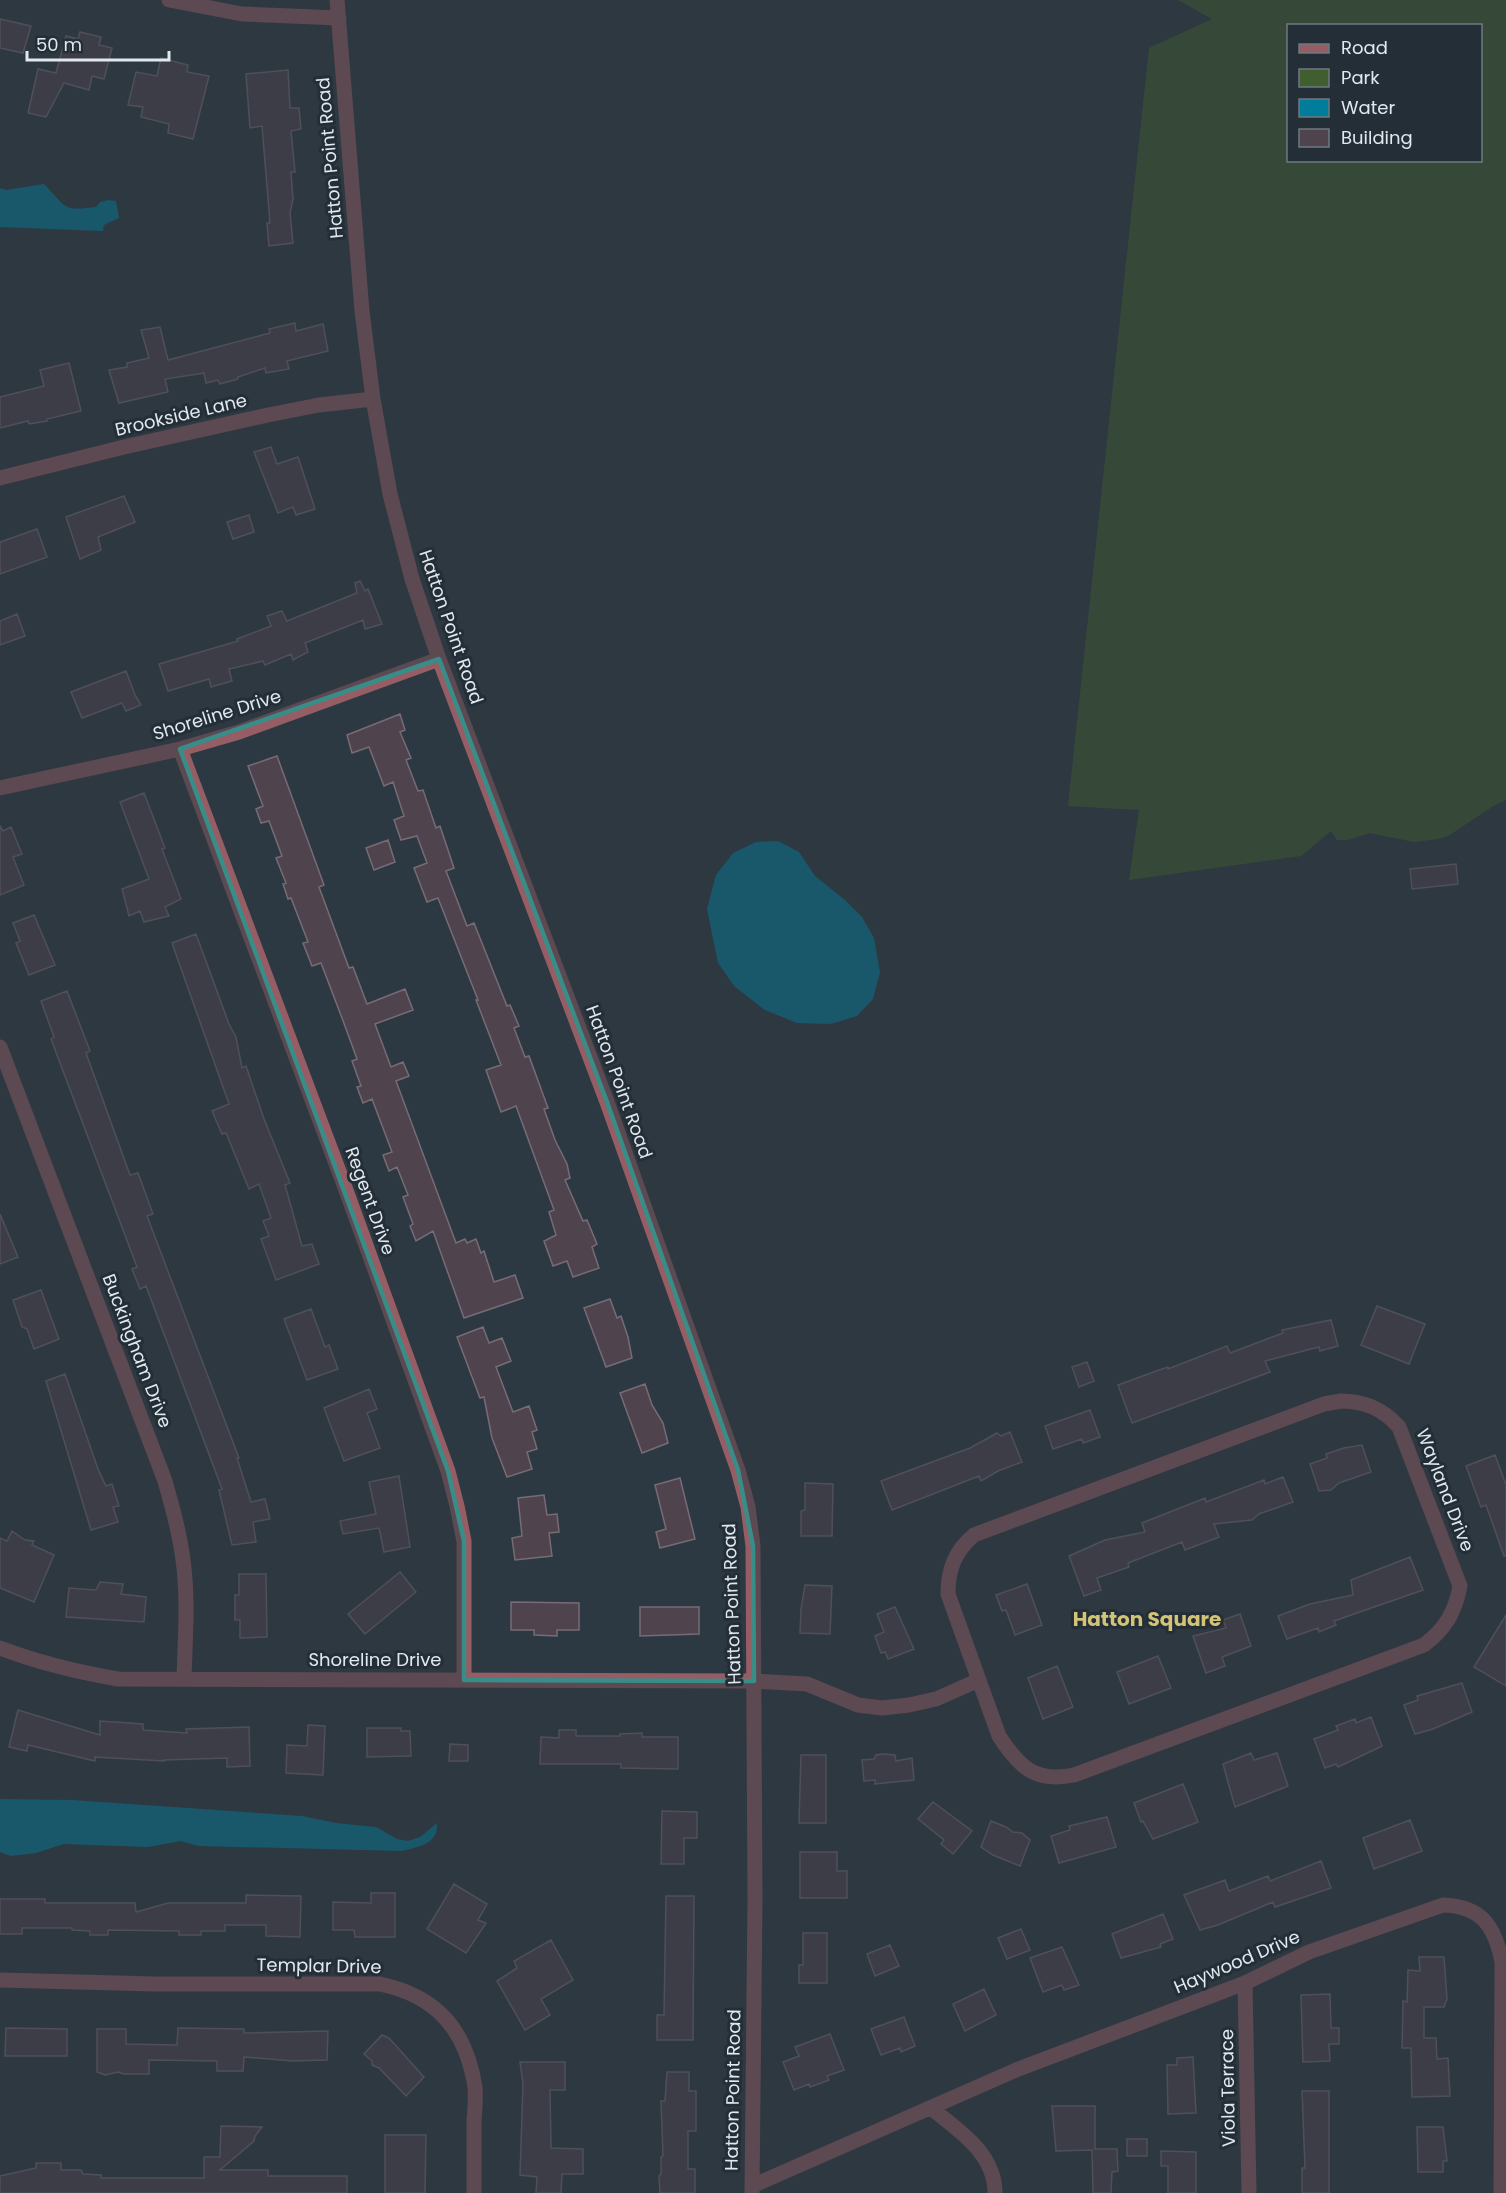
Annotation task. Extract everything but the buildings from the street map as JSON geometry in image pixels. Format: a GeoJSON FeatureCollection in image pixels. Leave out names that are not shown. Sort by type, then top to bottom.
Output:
{"type":"FeatureCollection","features":[{"type":"Feature","properties":{"kind":"street"},"geometry":{"type":"LineString","coordinates":[[169,0],[242,14],[339,18]]}},
{"type":"Feature","properties":{"kind":"street","name":"Hatton Point Road"},"geometry":{"type":"LineString","coordinates":[[338,0],[361,299],[373,399],[390,494],[412,579],[439,659],[607,1102],[738,1470],[748,1507],[753,1546],[754,1681],[755,1898],[752,2190]]}},
{"type":"Feature","properties":{"kind":"street","name":"Brookside Lane"},"geometry":{"type":"LineString","coordinates":[[0,478],[124,447],[268,415],[318,405],[373,399]]}},
{"type":"Feature","properties":{"kind":"street","name":"Shoreline Drive"},"geometry":{"type":"LineString","coordinates":[[0,788],[180,749],[239,732],[439,659]]}},
{"type":"Feature","properties":{"kind":"street","name":"Regent Drive"},"geometry":{"type":"LineString","coordinates":[[180,749],[343,1182],[447,1471],[464,1541],[464,1680]]}},
{"type":"Feature","properties":{"kind":"street","name":"Buckingham Drive"},"geometry":{"type":"LineString","coordinates":[[0,1047],[165,1481],[177,1524],[184,1567],[186,1611],[184,1679]]}},
{"type":"Feature","properties":{"kind":"street","name":"Wayland Drive"},"geometry":{"type":"LineString","coordinates":[[1355,1401],[1372,1406],[1390,1417],[1399,1427],[1460,1586],[1457,1604],[1449,1620],[1438,1634],[1424,1645],[1074,1775],[1057,1779],[1042,1777],[1029,1770],[1010,1753],[999,1736],[979,1680],[948,1594],[948,1577],[953,1561],[964,1544],[974,1535],[1324,1404],[1355,1401]]}},
{"type":"Feature","properties":{"kind":"street","name":"Shoreline Drive"},"geometry":{"type":"LineString","coordinates":[[0,1648],[36,1662],[118,1679],[754,1681]]}},
{"type":"Feature","properties":{"kind":"street"},"geometry":{"type":"LineString","coordinates":[[754,1681],[807,1684],[858,1705],[882,1708],[909,1705],[936,1698],[979,1680]]}},
{"type":"Feature","properties":{"kind":"street","name":"Haywood Drive"},"geometry":{"type":"LineString","coordinates":[[752,2190],[1016,2070],[1245,1983],[1310,1952],[1443,1905],[1471,1910],[1484,1919],[1498,1944],[1502,1962],[1501,2193]]}},
{"type":"Feature","properties":{"kind":"street","name":"Templar Drive"},"geometry":{"type":"LineString","coordinates":[[0,1980],[167,1984],[380,1984],[420,1997],[441,2013],[452,2026],[462,2044],[475,2088],[474,2193]]}},
{"type":"Feature","properties":{"kind":"street","name":"Viola Terrace"},"geometry":{"type":"LineString","coordinates":[[1245,1983],[1249,2193]]}},
{"type":"Feature","properties":{"kind":"street"},"geometry":{"type":"LineString","coordinates":[[932,2108],[973,2142],[984,2156],[992,2172],[995,2193]]}},
{"type":"Feature","properties":{"kind":"highlighted area"},"geometry":{"type":"Polygon","coordinates":[[[439,659],[607,1102],[738,1470],[753,1546],[754,1681],[464,1680],[464,1541],[448,1471],[180,749],[439,659]]]}},
{"type":"Feature","properties":{"kind":"green space"},"geometry":{"type":"Polygon","coordinates":[[[1178,0],[1506,0],[1506,800],[1448,836],[1414,842],[1370,833],[1348,840],[1337,840],[1331,831],[1301,856],[1129,880],[1139,810],[1068,806],[1149,48],[1212,19],[1178,0]]]}},
{"type":"Feature","properties":{"kind":"water"},"geometry":{"type":"Polygon","coordinates":[[[44,184],[62,203],[71,208],[96,207],[100,202],[116,201],[119,218],[104,225],[103,231],[0,227],[0,188],[6,190],[44,184]]]}},
{"type":"Feature","properties":{"kind":"water"},"geometry":{"type":"Polygon","coordinates":[[[778,841],[799,852],[815,876],[862,917],[874,938],[880,972],[873,999],[857,1016],[831,1024],[797,1023],[765,1010],[735,987],[718,963],[707,909],[716,875],[733,853],[756,842],[778,841]]]}},
{"type":"Feature","properties":{"kind":"water"},"geometry":{"type":"Polygon","coordinates":[[[0,1799],[72,1800],[302,1816],[336,1823],[376,1827],[397,1839],[408,1841],[420,1837],[437,1823],[437,1830],[435,1836],[426,1843],[402,1851],[198,1846],[181,1841],[148,1847],[64,1844],[36,1853],[11,1856],[0,1852],[0,1799]]]}},
{"type":"Feature","properties":{"kind":"district","name":"Hatton Square"},"geometry":{"type":"Point","coordinates":[1147,1619]}}]}
